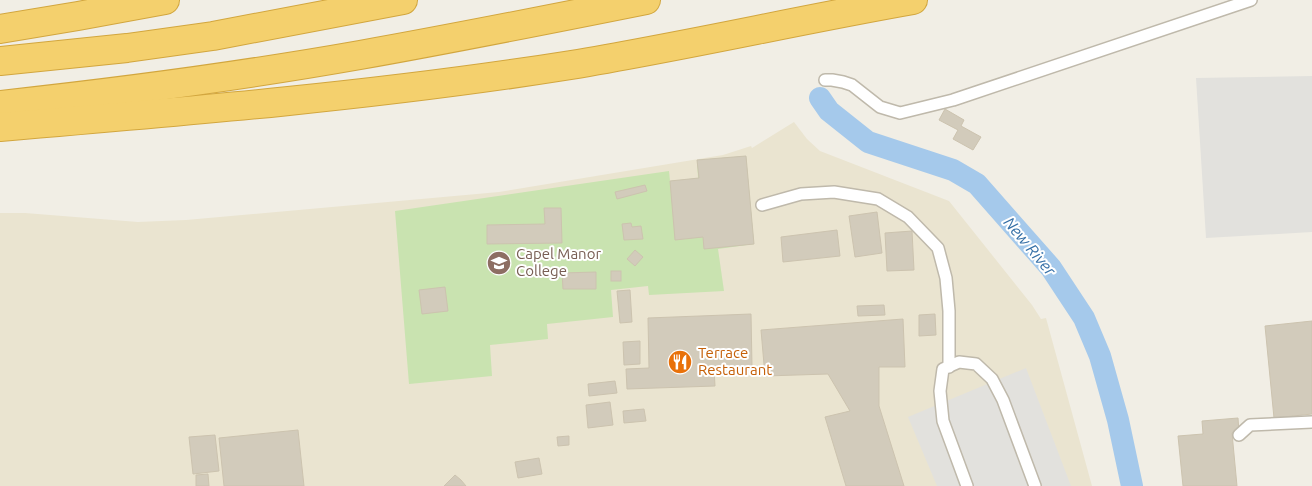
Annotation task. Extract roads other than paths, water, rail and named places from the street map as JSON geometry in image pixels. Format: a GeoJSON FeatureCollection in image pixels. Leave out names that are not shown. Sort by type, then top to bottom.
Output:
{"type":"FeatureCollection","features":[{"type":"Feature","properties":{"kind":"highway"},"geometry":{"type":"LineString","coordinates":[[0,29],[165,0]]}},
{"type":"Feature","properties":{"kind":"highway"},"geometry":{"type":"LineString","coordinates":[[0,61],[126,48],[213,36],[403,0]]}},
{"type":"Feature","properties":{"kind":"highway"},"geometry":{"type":"LineString","coordinates":[[0,105],[194,81],[323,61],[646,0]]}},
{"type":"Feature","properties":{"kind":"highway"},"geometry":{"type":"LineString","coordinates":[[0,127],[225,107],[487,77],[644,52],[913,0]]}},
{"type":"Feature","properties":{"kind":"lane"},"geometry":{"type":"LineString","coordinates":[[825,80],[852,85],[880,107],[900,113],[953,100],[1251,0]]}},
{"type":"Feature","properties":{"kind":"lane"},"geometry":{"type":"LineString","coordinates":[[762,206],[801,194],[834,192],[878,199],[908,217],[938,248],[946,278],[950,311],[949,367]]}},
{"type":"Feature","properties":{"kind":"lane"},"geometry":{"type":"LineString","coordinates":[[967,486],[943,421],[940,391],[943,369],[959,362],[976,364],[992,379],[1003,400],[1035,486]]}},
{"type":"Feature","properties":{"kind":"lane"},"geometry":{"type":"LineString","coordinates":[[1240,435],[1250,425],[1312,422]]}},
{"type":"Feature","properties":{"kind":"waterway","name":"New River"},"geometry":{"type":"LineString","coordinates":[[820,98],[829,111],[868,142],[953,170],[977,184],[1051,268],[1084,318],[1100,356],[1118,420],[1132,486]]}},
{"type":"Feature","properties":{"kind":"place","name":"Capel Manor College"},"geometry":{"type":"Point","coordinates":[499,263]}},
{"type":"Feature","properties":{"kind":"place","name":"Terrace Restaurant"},"geometry":{"type":"Point","coordinates":[680,362]}}]}
